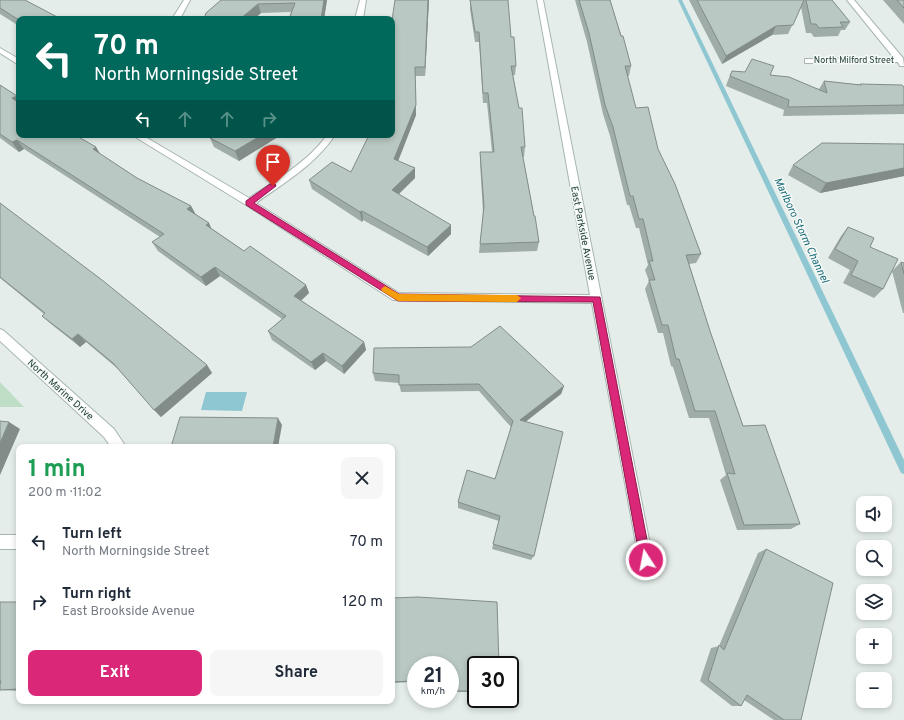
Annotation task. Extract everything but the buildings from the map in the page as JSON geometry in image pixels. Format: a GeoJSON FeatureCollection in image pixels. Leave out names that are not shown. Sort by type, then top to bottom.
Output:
{"type":"FeatureCollection","features":[{"type":"Feature","properties":{"kind":"street"},"geometry":{"type":"LineString","coordinates":[[178,16],[187,0]]}},
{"type":"Feature","properties":{"kind":"street"},"geometry":{"type":"LineString","coordinates":[[359,16],[362,0]]}},
{"type":"Feature","properties":{"kind":"street","name":"East Parkside Avenue"},"geometry":{"type":"LineString","coordinates":[[540,0],[646,560]]}},
{"type":"Feature","properties":{"kind":"street"},"geometry":{"type":"LineString","coordinates":[[850,0],[902,63]]}},
{"type":"Feature","properties":{"kind":"street"},"geometry":{"type":"LineString","coordinates":[[0,50],[16,61]]}},
{"type":"Feature","properties":{"kind":"street","name":"North Milford Street"},"geometry":{"type":"LineString","coordinates":[[808,61],[902,63]]}},
{"type":"Feature","properties":{"kind":"street"},"geometry":{"type":"LineString","coordinates":[[141,138],[249,203],[398,297],[597,299]]}},
{"type":"Feature","properties":{"kind":"street"},"geometry":{"type":"LineString","coordinates":[[249,203],[309,161],[329,138]]}},
{"type":"Feature","properties":{"kind":"street","name":"North Marine Drive"},"geometry":{"type":"LineString","coordinates":[[0,334],[109,433],[117,444]]}},
{"type":"Feature","properties":{"kind":"street"},"geometry":{"type":"LineString","coordinates":[[0,542],[16,542]]}},
{"type":"Feature","properties":{"kind":"green space"},"geometry":{"type":"Polygon","coordinates":[[[0,382],[24,407],[0,407],[0,382]]]}},
{"type":"Feature","properties":{"kind":"water"},"geometry":{"type":"Polygon","coordinates":[[[206,392],[247,392],[242,411],[201,410],[206,392]]]}},
{"type":"Feature","properties":{"kind":"waterway","name":"Marlboro Storm Channel"},"geometry":{"type":"LineString","coordinates":[[680,0],[904,470]]}},
{"type":"Feature","properties":{"kind":"slow traffic"},"geometry":{"type":"LineString","coordinates":[[385,289],[398,297],[517,298]]}},
{"type":"Feature","properties":{"kind":"route"},"geometry":{"type":"LineString","coordinates":[[273,186],[249,203],[398,297],[597,299],[646,560]]}}]}
